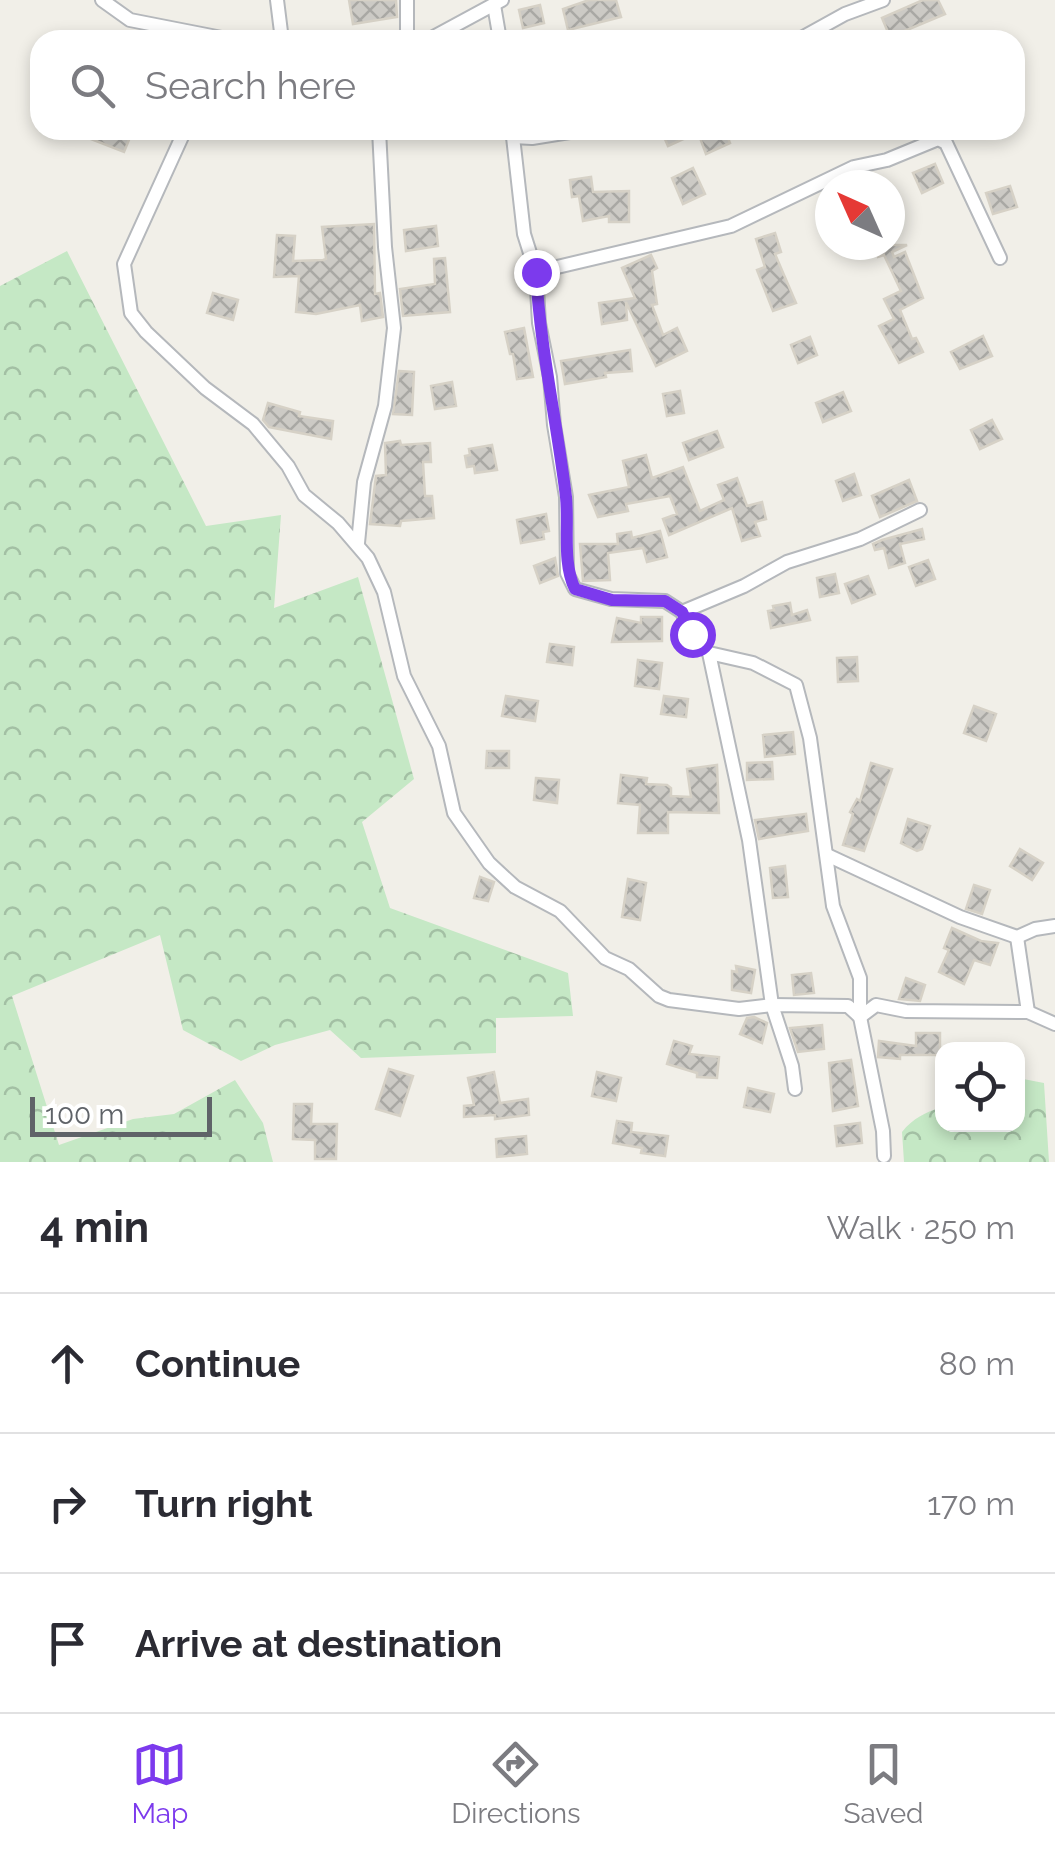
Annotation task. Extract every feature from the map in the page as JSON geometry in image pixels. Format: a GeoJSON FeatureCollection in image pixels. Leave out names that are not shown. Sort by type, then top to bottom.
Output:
{"type":"FeatureCollection","features":[{"type":"Feature","properties":{"kind":"street"},"geometry":{"type":"LineString","coordinates":[[102,0],[130,20],[178,30]]}},
{"type":"Feature","properties":{"kind":"street"},"geometry":{"type":"LineString","coordinates":[[278,0],[281,30]]}},
{"type":"Feature","properties":{"kind":"street"},"geometry":{"type":"LineString","coordinates":[[407,0],[408,30]]}},
{"type":"Feature","properties":{"kind":"street"},"geometry":{"type":"LineString","coordinates":[[816,30],[883,0]]}},
{"type":"Feature","properties":{"kind":"street"},"geometry":{"type":"LineString","coordinates":[[446,30],[498,2],[499,30]]}},
{"type":"Feature","properties":{"kind":"street"},"geometry":{"type":"LineString","coordinates":[[180,140],[124,264],[131,314],[206,388],[254,424],[288,466],[304,495],[358,543],[380,578],[404,676],[439,746],[454,813],[500,876],[560,911],[604,958],[629,969],[659,996],[739,1009],[848,1006],[860,1017]]}},
{"type":"Feature","properties":{"kind":"street"},"geometry":{"type":"LineString","coordinates":[[358,543],[364,482],[385,406],[394,328],[380,140]]}},
{"type":"Feature","properties":{"kind":"street"},"geometry":{"type":"LineString","coordinates":[[513,140],[524,234],[536,272],[539,323],[566,497],[567,573],[575,589],[612,600],[665,601],[682,612],[692,634],[709,653],[759,899],[772,1006],[792,1066],[794,1090]]}},
{"type":"Feature","properties":{"kind":"street"},"geometry":{"type":"LineString","coordinates":[[536,272],[731,226],[854,167],[887,160],[936,140]]}},
{"type":"Feature","properties":{"kind":"street"},"geometry":{"type":"LineString","coordinates":[[940,140],[946,143],[1000,258]]}},
{"type":"Feature","properties":{"kind":"street"},"geometry":{"type":"LineString","coordinates":[[682,612],[744,586],[787,562],[860,539],[920,510]]}},
{"type":"Feature","properties":{"kind":"street"},"geometry":{"type":"LineString","coordinates":[[709,653],[753,664],[796,685],[810,738],[833,906],[860,978],[860,1017],[883,1131],[884,1156]]}},
{"type":"Feature","properties":{"kind":"street"},"geometry":{"type":"LineString","coordinates":[[827,855],[960,916],[1018,937],[1055,926]]}},
{"type":"Feature","properties":{"kind":"street"},"geometry":{"type":"LineString","coordinates":[[1018,937],[1028,1012]]}},
{"type":"Feature","properties":{"kind":"street"},"geometry":{"type":"LineString","coordinates":[[860,1017],[876,1004],[906,1011],[1028,1012],[1055,1024]]}},
{"type":"Feature","properties":{"kind":"green space"},"geometry":{"type":"Polygon","coordinates":[[[67,251],[206,526],[281,515],[274,608],[358,577],[414,779],[362,822],[390,908],[568,973],[573,1016],[496,1018],[496,1053],[361,1058],[330,1030],[275,1045],[241,1061],[183,1030],[160,935],[12,996],[59,1145],[133,1119],[174,1114],[235,1080],[263,1123],[273,1162],[0,1162],[0,286],[67,251]]]}},
{"type":"Feature","properties":{"kind":"green space"},"geometry":{"type":"Polygon","coordinates":[[[1025,1079],[1044,1083],[1049,1162],[904,1162],[902,1132],[935,1109],[935,1132],[1025,1132],[1025,1079]]]}},
{"type":"Feature","properties":{"kind":"building"},"geometry":{"type":"Polygon","coordinates":[[[349,0],[396,0],[397,17],[353,24],[349,0]]]}},
{"type":"Feature","properties":{"kind":"building"},"geometry":{"type":"Polygon","coordinates":[[[589,0],[616,0],[621,17],[568,30],[563,9],[589,0]]]}},
{"type":"Feature","properties":{"kind":"building"},"geometry":{"type":"Polygon","coordinates":[[[923,0],[938,0],[945,14],[907,30],[887,30],[882,18],[923,0]]]}},
{"type":"Feature","properties":{"kind":"building"},"geometry":{"type":"Polygon","coordinates":[[[540,5],[544,23],[523,28],[519,10],[540,5]]]}},
{"type":"Feature","properties":{"kind":"building"},"geometry":{"type":"Polygon","coordinates":[[[94,140],[129,140],[124,152],[94,140]]]}},
{"type":"Feature","properties":{"kind":"building"},"geometry":{"type":"Polygon","coordinates":[[[701,140],[729,140],[730,143],[706,154],[701,140]]]}},
{"type":"Feature","properties":{"kind":"building"},"geometry":{"type":"Polygon","coordinates":[[[935,164],[943,183],[922,193],[913,173],[935,164]]]}},
{"type":"Feature","properties":{"kind":"building"},"geometry":{"type":"Polygon","coordinates":[[[693,168],[705,194],[683,204],[672,178],[693,168]]]}},
{"type":"Feature","properties":{"kind":"building"},"geometry":{"type":"Polygon","coordinates":[[[591,177],[593,192],[629,191],[629,222],[609,222],[609,216],[583,221],[579,196],[572,197],[570,180],[591,177]]]}},
{"type":"Feature","properties":{"kind":"building"},"geometry":{"type":"Polygon","coordinates":[[[1010,186],[1017,207],[993,214],[986,193],[1010,186]]]}},
{"type":"Feature","properties":{"kind":"building"},"geometry":{"type":"Polygon","coordinates":[[[374,224],[375,294],[380,293],[383,317],[362,321],[360,305],[316,314],[296,312],[299,276],[274,277],[277,235],[295,236],[293,261],[323,260],[326,259],[322,227],[374,224]]]}},
{"type":"Feature","properties":{"kind":"building"},"geometry":{"type":"Polygon","coordinates":[[[436,226],[438,246],[406,251],[404,230],[436,226]]]}},
{"type":"Feature","properties":{"kind":"building"},"geometry":{"type":"Polygon","coordinates":[[[775,233],[781,252],[775,254],[796,303],[773,311],[757,270],[765,267],[756,239],[775,233]]]}},
{"type":"Feature","properties":{"kind":"building"},"geometry":{"type":"Polygon","coordinates":[[[905,252],[923,298],[900,310],[912,339],[916,338],[923,352],[899,363],[879,326],[894,319],[884,299],[901,291],[886,260],[905,260],[905,252]]]}},
{"type":"Feature","properties":{"kind":"building"},"geometry":{"type":"Polygon","coordinates":[[[651,255],[657,268],[652,271],[657,304],[652,305],[663,335],[677,328],[687,351],[656,366],[626,302],[627,320],[602,324],[599,303],[635,298],[622,268],[651,255]]]}},
{"type":"Feature","properties":{"kind":"building"},"geometry":{"type":"Polygon","coordinates":[[[445,258],[450,312],[403,316],[400,289],[435,284],[434,259],[445,258]]]}},
{"type":"Feature","properties":{"kind":"building"},"geometry":{"type":"Polygon","coordinates":[[[213,293],[238,300],[233,320],[207,313],[213,293]]]}},
{"type":"Feature","properties":{"kind":"building"},"geometry":{"type":"Polygon","coordinates":[[[524,328],[533,377],[517,379],[505,332],[524,328]]]}},
{"type":"Feature","properties":{"kind":"building"},"geometry":{"type":"Polygon","coordinates":[[[983,336],[992,356],[960,369],[951,352],[983,336]]]}},
{"type":"Feature","properties":{"kind":"building"},"geometry":{"type":"Polygon","coordinates":[[[810,337],[817,355],[798,363],[791,345],[810,337]]]}},
{"type":"Feature","properties":{"kind":"building"},"geometry":{"type":"Polygon","coordinates":[[[630,350],[632,371],[605,373],[606,377],[565,384],[561,361],[630,350]]]}},
{"type":"Feature","properties":{"kind":"building"},"geometry":{"type":"Polygon","coordinates":[[[399,371],[414,372],[412,415],[393,414],[399,371]]]}},
{"type":"Feature","properties":{"kind":"building"},"geometry":{"type":"Polygon","coordinates":[[[452,382],[456,406],[435,409],[431,386],[452,382]]]}},
{"type":"Feature","properties":{"kind":"building"},"geometry":{"type":"Polygon","coordinates":[[[680,391],[684,413],[667,416],[663,394],[680,391]]]}},
{"type":"Feature","properties":{"kind":"building"},"geometry":{"type":"Polygon","coordinates":[[[843,392],[851,411],[823,422],[816,403],[843,392]]]}},
{"type":"Feature","properties":{"kind":"building"},"geometry":{"type":"Polygon","coordinates":[[[268,403],[300,412],[299,416],[333,421],[331,439],[269,427],[263,420],[268,403]]]}},
{"type":"Feature","properties":{"kind":"building"},"geometry":{"type":"Polygon","coordinates":[[[992,420],[1002,439],[980,449],[971,430],[992,420]]]}},
{"type":"Feature","properties":{"kind":"building"},"geometry":{"type":"Polygon","coordinates":[[[717,431],[723,447],[689,460],[683,443],[717,431]]]}},
{"type":"Feature","properties":{"kind":"building"},"geometry":{"type":"Polygon","coordinates":[[[400,441],[401,445],[430,443],[431,462],[423,462],[425,496],[432,496],[434,518],[401,521],[400,526],[370,524],[376,476],[386,475],[385,443],[400,441]]]}},
{"type":"Feature","properties":{"kind":"building"},"geometry":{"type":"Polygon","coordinates":[[[492,445],[497,470],[475,473],[474,466],[467,467],[465,456],[470,455],[469,449],[492,445]]]}},
{"type":"Feature","properties":{"kind":"building"},"geometry":{"type":"Polygon","coordinates":[[[646,455],[652,478],[683,467],[700,511],[724,500],[718,485],[737,478],[747,506],[762,502],[766,519],[755,522],[760,536],[742,541],[732,508],[669,535],[663,519],[677,514],[670,496],[626,504],[628,511],[598,517],[589,495],[629,487],[623,461],[646,455]]]}},
{"type":"Feature","properties":{"kind":"building"},"geometry":{"type":"Polygon","coordinates":[[[854,474],[861,495],[843,501],[836,481],[854,474]]]}},
{"type":"Feature","properties":{"kind":"building"},"geometry":{"type":"Polygon","coordinates":[[[909,480],[917,501],[880,517],[872,496],[909,480]]]}},
{"type":"Feature","properties":{"kind":"building"},"geometry":{"type":"Polygon","coordinates":[[[546,514],[549,531],[543,532],[544,539],[521,543],[517,520],[546,514]]]}},
{"type":"Feature","properties":{"kind":"building"},"geometry":{"type":"Polygon","coordinates":[[[922,529],[924,539],[900,544],[905,563],[889,568],[884,548],[875,550],[873,544],[922,529]]]}},
{"type":"Feature","properties":{"kind":"building"},"geometry":{"type":"Polygon","coordinates":[[[660,531],[667,557],[647,562],[643,548],[608,553],[610,580],[583,581],[580,544],[618,544],[617,534],[631,532],[632,538],[660,531]]]}},
{"type":"Feature","properties":{"kind":"building"},"geometry":{"type":"Polygon","coordinates":[[[555,558],[558,576],[540,583],[534,566],[555,558]]]}},
{"type":"Feature","properties":{"kind":"building"},"geometry":{"type":"Polygon","coordinates":[[[928,560],[935,579],[916,586],[909,567],[928,560]]]}},
{"type":"Feature","properties":{"kind":"building"},"geometry":{"type":"Polygon","coordinates":[[[835,574],[839,593],[820,597],[817,578],[835,574]]]}},
{"type":"Feature","properties":{"kind":"building"},"geometry":{"type":"Polygon","coordinates":[[[868,576],[875,594],[852,603],[845,584],[868,576]]]}},
{"type":"Feature","properties":{"kind":"building"},"geometry":{"type":"Polygon","coordinates":[[[790,603],[792,615],[807,610],[810,620],[771,628],[768,611],[790,603]]]}},
{"type":"Feature","properties":{"kind":"building"},"geometry":{"type":"Polygon","coordinates":[[[641,617],[662,617],[662,641],[612,642],[617,618],[641,623],[641,617]]]}},
{"type":"Feature","properties":{"kind":"building"},"geometry":{"type":"Polygon","coordinates":[[[550,644],[574,647],[572,665],[547,662],[550,644]]]}},
{"type":"Feature","properties":{"kind":"building"},"geometry":{"type":"Polygon","coordinates":[[[857,657],[858,681],[838,682],[837,658],[857,657]]]}},
{"type":"Feature","properties":{"kind":"building"},"geometry":{"type":"Polygon","coordinates":[[[638,660],[662,663],[659,689],[635,686],[638,660]]]}},
{"type":"Feature","properties":{"kind":"building"},"geometry":{"type":"Polygon","coordinates":[[[506,696],[538,701],[535,721],[502,716],[506,696]]]}},
{"type":"Feature","properties":{"kind":"building"},"geometry":{"type":"Polygon","coordinates":[[[664,696],[688,699],[686,717],[661,714],[664,696]]]}},
{"type":"Feature","properties":{"kind":"building"},"geometry":{"type":"Polygon","coordinates":[[[974,706],[996,714],[986,741],[964,733],[974,706]]]}},
{"type":"Feature","properties":{"kind":"building"},"geometry":{"type":"Polygon","coordinates":[[[793,732],[795,754],[765,757],[763,735],[793,732]]]}},
{"type":"Feature","properties":{"kind":"building"},"geometry":{"type":"Polygon","coordinates":[[[487,751],[509,751],[509,768],[486,768],[487,751]]]}},
{"type":"Feature","properties":{"kind":"building"},"geometry":{"type":"Polygon","coordinates":[[[772,762],[773,779],[747,780],[747,763],[772,762]]]}},
{"type":"Feature","properties":{"kind":"building"},"geometry":{"type":"Polygon","coordinates":[[[871,763],[892,769],[864,851],[843,845],[853,814],[850,812],[857,799],[860,801],[871,763]]]}},
{"type":"Feature","properties":{"kind":"building"},"geometry":{"type":"Polygon","coordinates":[[[717,765],[719,813],[668,812],[668,833],[638,833],[640,805],[618,803],[621,775],[647,778],[646,784],[667,785],[671,796],[691,797],[687,769],[717,765]]]}},
{"type":"Feature","properties":{"kind":"building"},"geometry":{"type":"Polygon","coordinates":[[[536,778],[559,780],[557,803],[534,800],[536,778]]]}},
{"type":"Feature","properties":{"kind":"building"},"geometry":{"type":"Polygon","coordinates":[[[806,814],[808,831],[759,839],[755,820],[806,814]]]}},
{"type":"Feature","properties":{"kind":"building"},"geometry":{"type":"Polygon","coordinates":[[[908,819],[930,826],[922,849],[917,851],[901,843],[908,819]]]}},
{"type":"Feature","properties":{"kind":"building"},"geometry":{"type":"Polygon","coordinates":[[[1020,849],[1043,863],[1032,880],[1010,866],[1020,849]]]}},
{"type":"Feature","properties":{"kind":"building"},"geometry":{"type":"Polygon","coordinates":[[[785,866],[788,897],[773,898],[770,868],[785,866]]]}},
{"type":"Feature","properties":{"kind":"building"},"geometry":{"type":"Polygon","coordinates":[[[480,877],[494,882],[488,901],[474,898],[480,877]]]}},
{"type":"Feature","properties":{"kind":"building"},"geometry":{"type":"Polygon","coordinates":[[[628,879],[646,883],[640,920],[622,917],[628,879]]]}},
{"type":"Feature","properties":{"kind":"building"},"geometry":{"type":"Polygon","coordinates":[[[974,885],[990,890],[982,914],[966,909],[974,885]]]}},
{"type":"Feature","properties":{"kind":"building"},"geometry":{"type":"Polygon","coordinates":[[[952,928],[981,941],[998,943],[990,965],[974,960],[964,984],[939,972],[949,950],[944,948],[952,928]]]}},
{"type":"Feature","properties":{"kind":"building"},"geometry":{"type":"Polygon","coordinates":[[[736,966],[755,970],[751,993],[732,990],[732,971],[737,972],[736,966]]]}},
{"type":"Feature","properties":{"kind":"building"},"geometry":{"type":"Polygon","coordinates":[[[811,973],[814,993],[794,995],[792,975],[811,973]]]}},
{"type":"Feature","properties":{"kind":"building"},"geometry":{"type":"Polygon","coordinates":[[[906,978],[925,985],[920,1001],[899,999],[906,978]]]}},
{"type":"Feature","properties":{"kind":"building"},"geometry":{"type":"Polygon","coordinates":[[[747,1018],[767,1023],[762,1043],[740,1034],[747,1018]]]}},
{"type":"Feature","properties":{"kind":"building"},"geometry":{"type":"Polygon","coordinates":[[[822,1025],[824,1049],[798,1052],[790,1028],[822,1025]]]}},
{"type":"Feature","properties":{"kind":"building"},"geometry":{"type":"Polygon","coordinates":[[[916,1033],[940,1033],[935,1055],[878,1057],[879,1041],[916,1046],[916,1033]]]}},
{"type":"Feature","properties":{"kind":"building"},"geometry":{"type":"Polygon","coordinates":[[[674,1041],[692,1046],[689,1054],[719,1057],[717,1078],[697,1077],[697,1073],[667,1064],[674,1041]]]}},
{"type":"Feature","properties":{"kind":"building"},"geometry":{"type":"Polygon","coordinates":[[[851,1060],[858,1106],[833,1111],[829,1063],[851,1060]]]}},
{"type":"Feature","properties":{"kind":"building"},"geometry":{"type":"Polygon","coordinates":[[[389,1069],[413,1076],[400,1116],[376,1109],[389,1069]]]}},
{"type":"Feature","properties":{"kind":"building"},"geometry":{"type":"Polygon","coordinates":[[[494,1072],[500,1103],[528,1099],[529,1115],[464,1117],[464,1106],[474,1105],[468,1078],[494,1072]]]}},
{"type":"Feature","properties":{"kind":"building"},"geometry":{"type":"Polygon","coordinates":[[[597,1072],[621,1078],[616,1101],[592,1096],[597,1072]]]}},
{"type":"Feature","properties":{"kind":"building"},"geometry":{"type":"Polygon","coordinates":[[[748,1088],[774,1094],[770,1112],[744,1107],[748,1088]]]}},
{"type":"Feature","properties":{"kind":"building"},"geometry":{"type":"Polygon","coordinates":[[[294,1104],[312,1104],[311,1124],[337,1124],[336,1159],[315,1159],[315,1140],[293,1139],[294,1104]]]}},
{"type":"Feature","properties":{"kind":"building"},"geometry":{"type":"Polygon","coordinates":[[[617,1121],[632,1123],[631,1132],[668,1136],[665,1156],[613,1143],[617,1121]]]}},
{"type":"Feature","properties":{"kind":"building"},"geometry":{"type":"Polygon","coordinates":[[[860,1123],[862,1143],[837,1146],[835,1126],[860,1123]]]}},
{"type":"Feature","properties":{"kind":"building"},"geometry":{"type":"Polygon","coordinates":[[[526,1136],[527,1154],[497,1157],[496,1139],[526,1136]]]}},
{"type":"Feature","properties":{"kind":"route"},"geometry":{"type":"LineString","coordinates":[[536,272],[539,323],[566,497],[567,573],[575,589],[594,595],[612,600],[665,601],[682,612],[692,634]]}}]}
